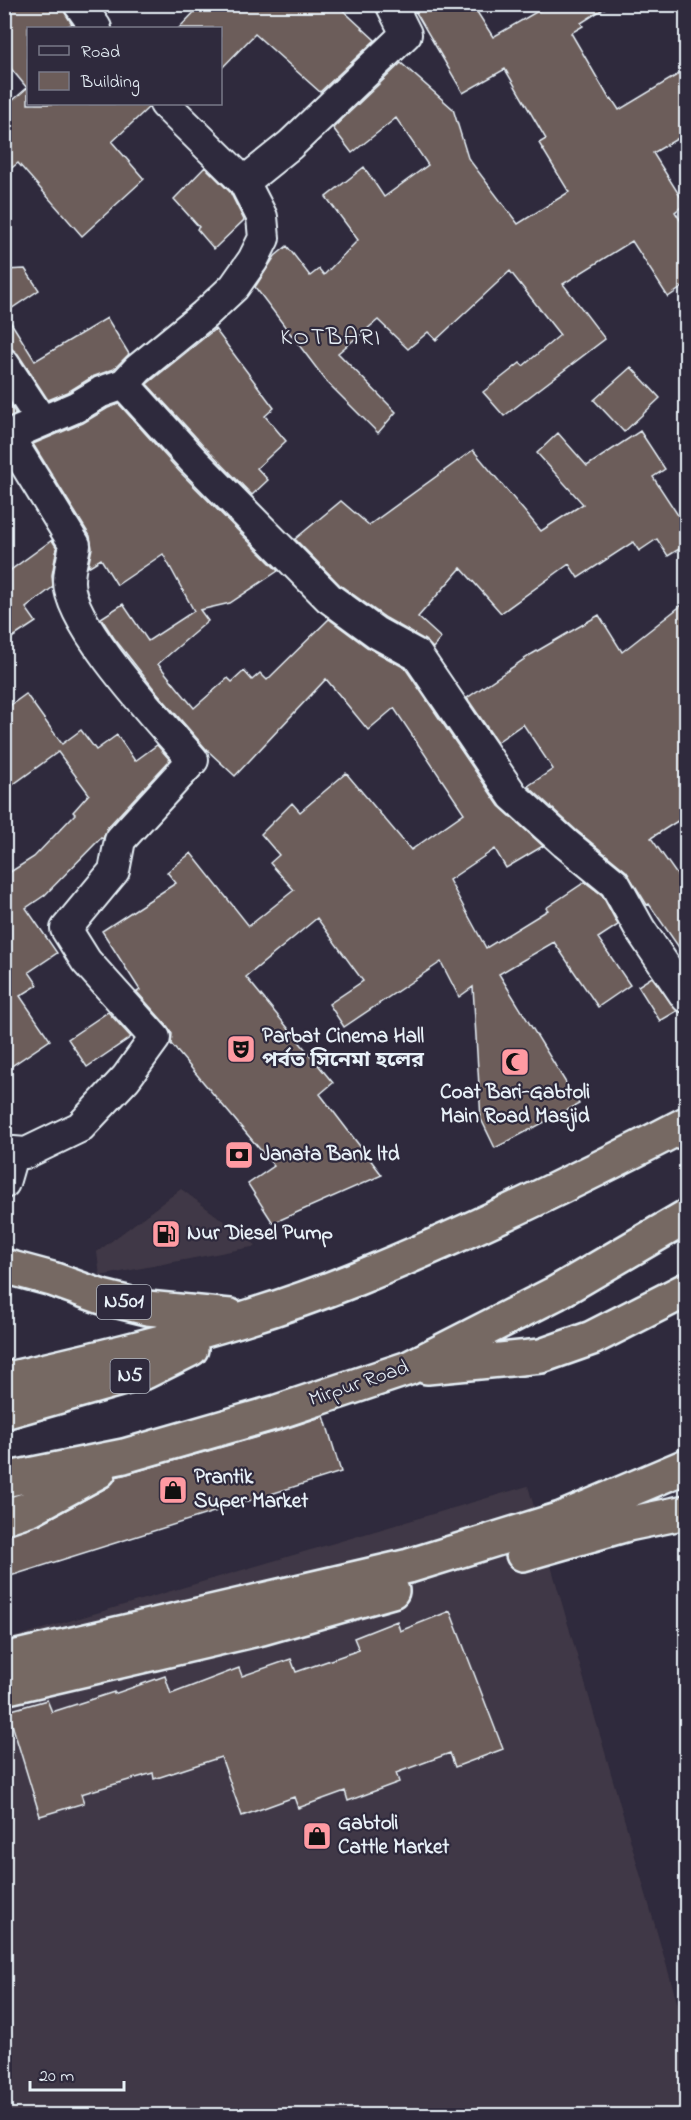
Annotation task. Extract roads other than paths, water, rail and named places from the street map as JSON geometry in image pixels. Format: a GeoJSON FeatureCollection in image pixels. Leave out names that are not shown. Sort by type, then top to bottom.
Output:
{"type":"FeatureCollection","features":[{"type":"Feature","properties":{"kind":"highway"},"geometry":{"type":"LineString","coordinates":[[4,1380],[115,1355],[247,1317],[352,1280],[596,1171],[687,1124]]}},
{"type":"Feature","properties":{"kind":"highway","name":"Mirpur Road"},"geometry":{"type":"LineString","coordinates":[[4,1480],[124,1456],[277,1412],[409,1368],[556,1293],[687,1217]]}},
{"type":"Feature","properties":{"kind":"highway","name":"N501"},"geometry":{"type":"LineString","coordinates":[[4,1266],[52,1279],[102,1298],[147,1308],[247,1317]]}},
{"type":"Feature","properties":{"kind":"highway"},"geometry":{"type":"LineString","coordinates":[[409,1368],[542,1356],[592,1338],[687,1290]]}},
{"type":"Feature","properties":{"kind":"highway","name":"N5"},"geometry":{"type":"LineString","coordinates":[[4,1412],[145,1371],[215,1337],[247,1317]]}},
{"type":"Feature","properties":{"kind":"highway"},"geometry":{"type":"LineString","coordinates":[[4,1517],[31,1508],[124,1456]]}},
{"type":"Feature","properties":{"kind":"highway"},"geometry":{"type":"LineString","coordinates":[[4,1660],[409,1566],[561,1519],[687,1466]]}},
{"type":"Feature","properties":{"kind":"highway"},"geometry":{"type":"LineString","coordinates":[[4,1688],[262,1628],[628,1524],[687,1512]]}},
{"type":"Feature","properties":{"kind":"street"},"geometry":{"type":"LineString","coordinates":[[79,4],[95,27]]}},
{"type":"Feature","properties":{"kind":"street"},"geometry":{"type":"LineString","coordinates":[[244,182],[298,138],[406,34],[391,4]]}},
{"type":"Feature","properties":{"kind":"street"},"geometry":{"type":"LineString","coordinates":[[4,1183],[9,1148],[26,1153],[80,1127],[126,1078],[155,1038],[86,961],[66,929],[114,871],[120,840],[193,760],[137,695],[87,631],[74,603],[68,582],[75,545],[8,436],[76,406],[101,392],[124,384],[138,369],[204,315],[234,287],[253,260],[264,238],[262,217],[244,182],[166,105]]}},
{"type":"Feature","properties":{"kind":"street"},"geometry":{"type":"LineString","coordinates":[[4,364],[41,420]]}},
{"type":"Feature","properties":{"kind":"street"},"geometry":{"type":"LineString","coordinates":[[124,384],[192,459],[329,598],[376,633],[417,655],[513,796],[615,884],[640,929],[687,997]]}},
{"type":"Feature","properties":{"kind":"place","name":"Parbat Cinema Hall পর্বত সিনেমা হলের"},"geometry":{"type":"Point","coordinates":[241,1049]}},
{"type":"Feature","properties":{"kind":"place","name":"Coat Bari-Gabtoli Main Road Masjid"},"geometry":{"type":"Point","coordinates":[515,1062]}},
{"type":"Feature","properties":{"kind":"place","name":"Janata Bank ltd"},"geometry":{"type":"Point","coordinates":[239,1155]}},
{"type":"Feature","properties":{"kind":"place","name":"Nur Diesel Pump"},"geometry":{"type":"Point","coordinates":[166,1234]}},
{"type":"Feature","properties":{"kind":"place","name":"Prantik Super Market"},"geometry":{"type":"Point","coordinates":[173,1490]}},
{"type":"Feature","properties":{"kind":"place","name":"Gabtoli Cattle Market"},"geometry":{"type":"Point","coordinates":[317,1836]}},
{"type":"Feature","properties":{"kind":"district","name":"KOTBARI"},"geometry":{"type":"Point","coordinates":[331,338]}}]}
